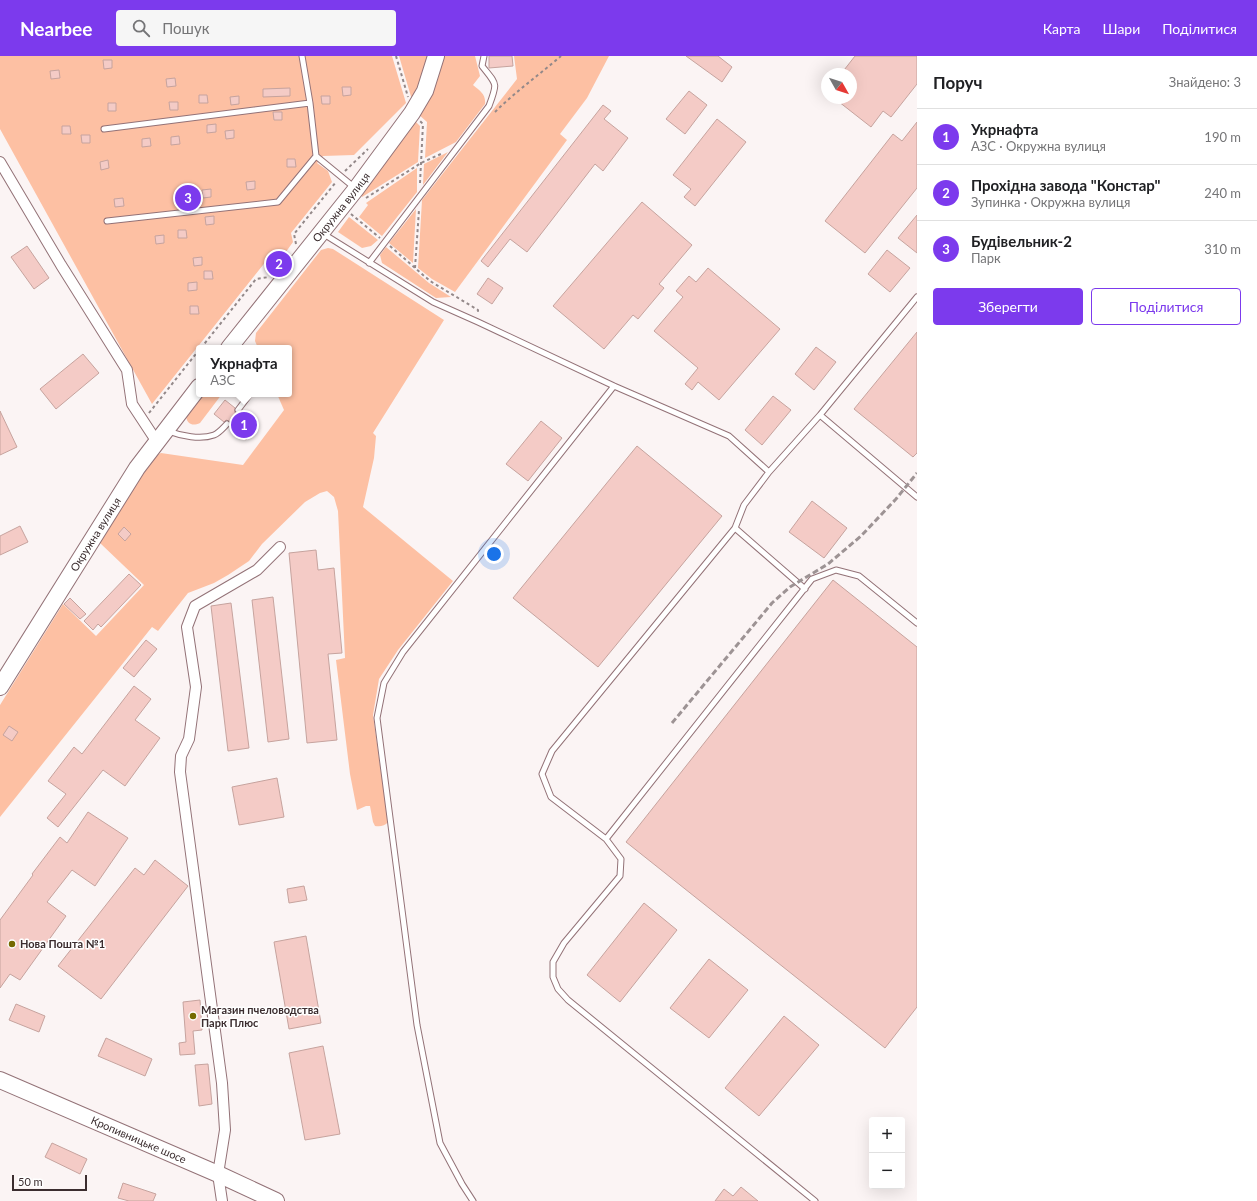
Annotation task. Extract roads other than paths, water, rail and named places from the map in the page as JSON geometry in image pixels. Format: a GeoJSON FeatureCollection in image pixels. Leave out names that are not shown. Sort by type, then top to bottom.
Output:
{"type":"FeatureCollection","features":[{"type":"Feature","properties":{"kind":"main road","name":"Окружна вулиця"},"geometry":{"type":"LineString","coordinates":[[235,344],[412,113],[425,91],[436,56]]}},
{"type":"Feature","properties":{"kind":"main road","name":"Окружна вулиця"},"geometry":{"type":"LineString","coordinates":[[0,687],[137,468],[196,391]]}},
{"type":"Feature","properties":{"kind":"main road","name":"Кропивницьке шосе"},"geometry":{"type":"LineString","coordinates":[[0,1080],[218,1174],[276,1201]]}},
{"type":"Feature","properties":{"kind":"street"},"geometry":{"type":"LineString","coordinates":[[0,162],[61,265],[128,370],[132,404],[143,420],[161,436]]}},
{"type":"Feature","properties":{"kind":"street"},"geometry":{"type":"LineString","coordinates":[[222,1201],[218,1174],[226,1130],[222,1083],[180,772],[181,756],[189,739],[196,687],[187,627],[195,606],[257,570],[280,547]]}},
{"type":"Feature","properties":{"kind":"lane"},"geometry":{"type":"LineString","coordinates":[[302,56],[310,103],[316,156],[356,188]]}},
{"type":"Feature","properties":{"kind":"lane"},"geometry":{"type":"LineString","coordinates":[[369,262],[489,106],[495,91],[495,83],[482,66],[484,56]]}},
{"type":"Feature","properties":{"kind":"lane"},"geometry":{"type":"LineString","coordinates":[[104,129],[310,103]]}},
{"type":"Feature","properties":{"kind":"lane"},"geometry":{"type":"LineString","coordinates":[[108,221],[278,202],[316,156]]}},
{"type":"Feature","properties":{"kind":"lane"},"geometry":{"type":"LineString","coordinates":[[321,232],[433,302],[614,386],[729,436],[769,472]]}},
{"type":"Feature","properties":{"kind":"lane"},"geometry":{"type":"LineString","coordinates":[[815,1201],[568,1000],[558,989],[553,977],[553,962],[564,943],[620,876],[621,859],[606,839],[551,797],[542,774],[552,751],[735,528],[744,505],[769,472],[820,415],[917,297]]}},
{"type":"Feature","properties":{"kind":"lane"},"geometry":{"type":"LineString","coordinates":[[473,1201],[440,1143],[417,1025],[377,718],[384,683],[403,652],[614,386]]}},
{"type":"Feature","properties":{"kind":"lane"},"geometry":{"type":"LineString","coordinates":[[238,410],[248,397]]}},
{"type":"Feature","properties":{"kind":"lane"},"geometry":{"type":"LineString","coordinates":[[820,415],[917,497]]}},
{"type":"Feature","properties":{"kind":"lane"},"geometry":{"type":"LineString","coordinates":[[161,436],[176,434],[206,436],[215,435],[222,430],[226,424]]}},
{"type":"Feature","properties":{"kind":"lane"},"geometry":{"type":"LineString","coordinates":[[735,528],[804,589]]}},
{"type":"Feature","properties":{"kind":"lane"},"geometry":{"type":"LineString","coordinates":[[606,839],[812,579],[836,570],[859,576],[917,623]]}},
{"type":"Feature","properties":{"kind":"railway"},"geometry":{"type":"LineString","coordinates":[[672,723],[772,603],[790,587],[828,564],[861,536],[896,499],[917,473]]}},
{"type":"Feature","properties":{"kind":"place","name":"Будівельник-2"},"geometry":{"type":"Point","coordinates":[188,198]}},
{"type":"Feature","properties":{"kind":"place","name":"Прохідна завода \"Констар\""},"geometry":{"type":"Point","coordinates":[279,264]}},
{"type":"Feature","properties":{"kind":"place","name":"Укрнафта"},"geometry":{"type":"Point","coordinates":[244,425]}},
{"type":"Feature","properties":{"kind":"place","name":"Нова Пошта №1"},"geometry":{"type":"Point","coordinates":[12,944]}},
{"type":"Feature","properties":{"kind":"place","name":"Магазин пчеловодства Парк Плюс"},"geometry":{"type":"Point","coordinates":[193,1016]}}]}
